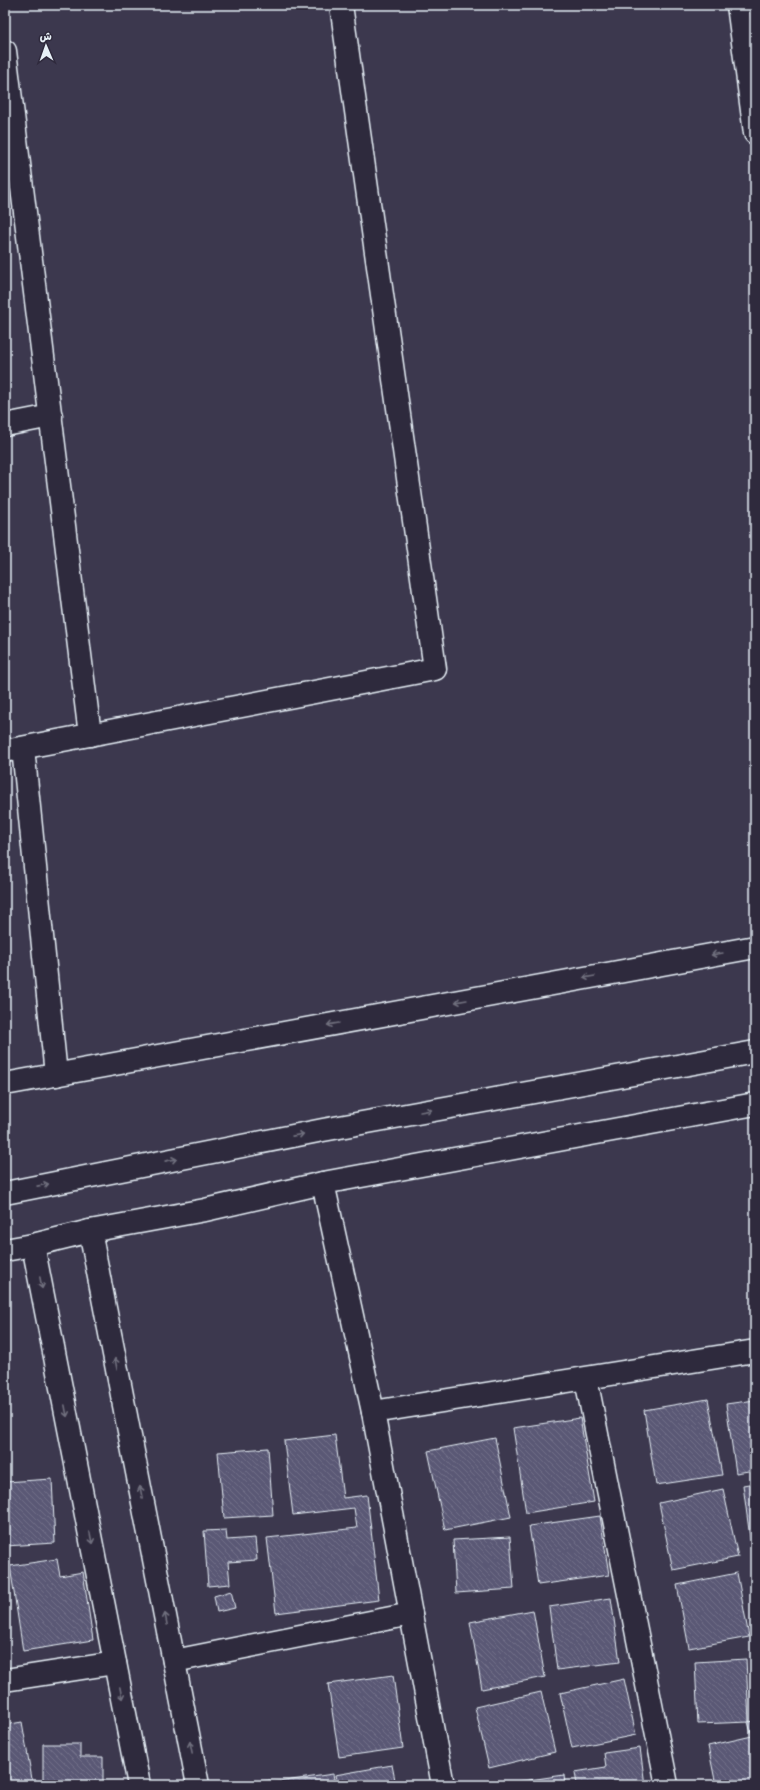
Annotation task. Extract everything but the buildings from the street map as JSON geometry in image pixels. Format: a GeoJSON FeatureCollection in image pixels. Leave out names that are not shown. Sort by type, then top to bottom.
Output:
{"type":"FeatureCollection","features":[{"type":"Feature","properties":{"kind":"street"},"geometry":{"type":"LineString","coordinates":[[56,1075],[14,750],[435,669],[341,5]]}},
{"type":"Feature","properties":{"kind":"street"},"geometry":{"type":"LineString","coordinates":[[738,5],[755,133]]}},
{"type":"Feature","properties":{"kind":"street"},"geometry":{"type":"LineString","coordinates":[[5,51],[10,130],[50,416],[90,735]]}},
{"type":"Feature","properties":{"kind":"street"},"geometry":{"type":"LineString","coordinates":[[5,425],[50,416]]}},
{"type":"Feature","properties":{"kind":"street"},"geometry":{"type":"LineString","coordinates":[[5,1084],[755,947]]}},
{"type":"Feature","properties":{"kind":"street"},"geometry":{"type":"LineString","coordinates":[[5,1193],[323,1130],[755,1052]]}},
{"type":"Feature","properties":{"kind":"street"},"geometry":{"type":"LineString","coordinates":[[5,1250],[33,1245],[90,1231],[205,1210],[323,1183],[755,1104]]}},
{"type":"Feature","properties":{"kind":"street"},"geometry":{"type":"LineString","coordinates":[[323,1183],[373,1412],[443,1785]]}},
{"type":"Feature","properties":{"kind":"street"},"geometry":{"type":"LineString","coordinates":[[90,1231],[198,1785]]}},
{"type":"Feature","properties":{"kind":"street"},"geometry":{"type":"LineString","coordinates":[[33,1245],[139,1785]]}},
{"type":"Feature","properties":{"kind":"street"},"geometry":{"type":"LineString","coordinates":[[373,1412],[755,1351]]}},
{"type":"Feature","properties":{"kind":"street"},"geometry":{"type":"LineString","coordinates":[[586,1379],[667,1785]]}},
{"type":"Feature","properties":{"kind":"street"},"geometry":{"type":"LineString","coordinates":[[174,1660],[411,1614]]}},
{"type":"Feature","properties":{"kind":"street"},"geometry":{"type":"LineString","coordinates":[[5,1680],[115,1663]]}}]}
